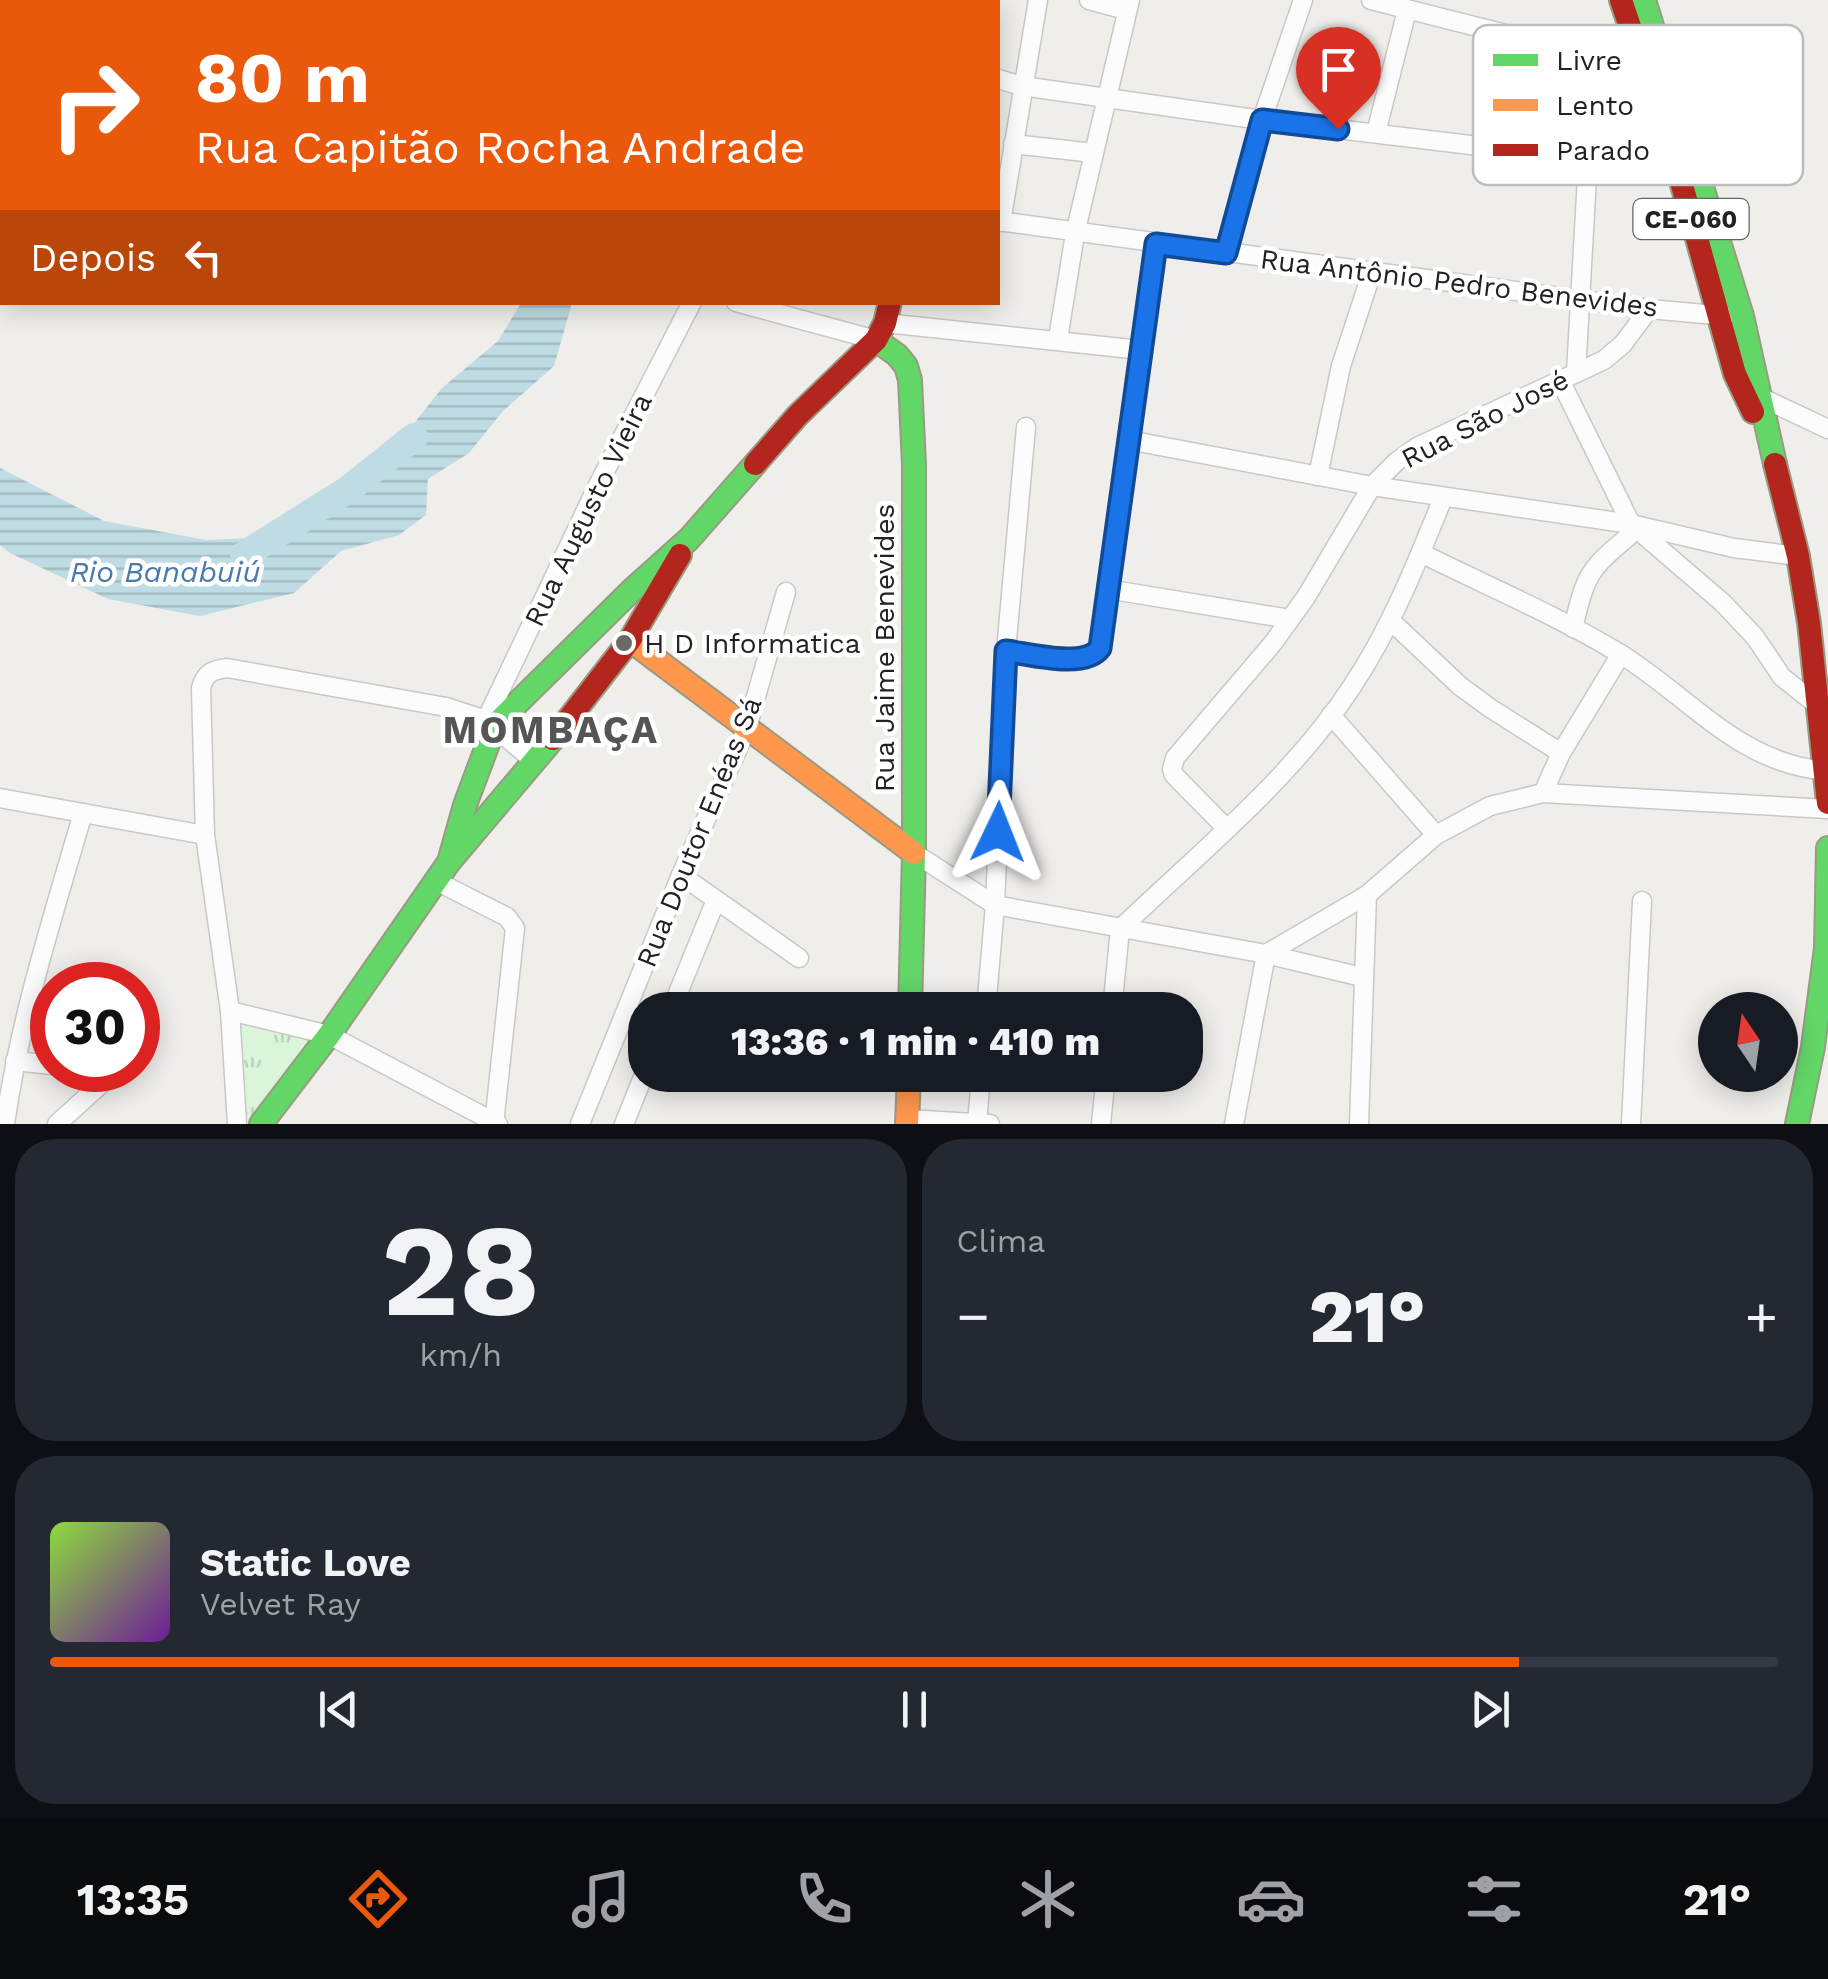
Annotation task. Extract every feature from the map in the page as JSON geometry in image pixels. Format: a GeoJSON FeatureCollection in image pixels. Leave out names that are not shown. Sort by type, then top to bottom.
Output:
{"type":"FeatureCollection","features":[{"type":"Feature","properties":{"kind":"main road","name":"CE-060"},"geometry":{"type":"LineString","coordinates":[[1621,0],[1636,25]]}},
{"type":"Feature","properties":{"kind":"main road","name":"CE-060"},"geometry":{"type":"LineString","coordinates":[[1644,0],[1645,25]]}},
{"type":"Feature","properties":{"kind":"main road","name":"CE-060"},"geometry":{"type":"LineString","coordinates":[[1690,185],[1718,316],[1746,402],[1767,435]]}},
{"type":"Feature","properties":{"kind":"main road","name":"CE-060"},"geometry":{"type":"LineString","coordinates":[[1694,185],[1742,316],[1798,556],[1828,806]]}},
{"type":"Feature","properties":{"kind":"main road"},"geometry":{"type":"LineString","coordinates":[[444,872],[491,722],[552,672],[631,591],[689,539],[883,322]]}},
{"type":"Feature","properties":{"kind":"main road","name":"Rua Jaime Benevides"},"geometry":{"type":"LineString","coordinates":[[883,322],[910,380],[914,466],[910,992]]}},
{"type":"Feature","properties":{"kind":"main road"},"geometry":{"type":"LineString","coordinates":[[258,1123],[329,1036],[444,872],[630,640],[689,539]]}},
{"type":"Feature","properties":{"kind":"main road"},"geometry":{"type":"LineString","coordinates":[[630,640],[914,854]]}},
{"type":"Feature","properties":{"kind":"main road"},"geometry":{"type":"LineString","coordinates":[[1797,1124],[1827,948],[1828,848]]}},
{"type":"Feature","properties":{"kind":"main road"},"geometry":{"type":"LineString","coordinates":[[908,1121],[909,1092]]}},
{"type":"Feature","properties":{"kind":"street"},"geometry":{"type":"LineString","coordinates":[[1000,216],[1038,0]]}},
{"type":"Feature","properties":{"kind":"street"},"geometry":{"type":"LineString","coordinates":[[1058,339],[1075,234],[1128,5],[1089,0]]}},
{"type":"Feature","properties":{"kind":"street"},"geometry":{"type":"LineString","coordinates":[[1226,253],[1262,120],[1303,0]]}},
{"type":"Feature","properties":{"kind":"street"},"geometry":{"type":"LineString","coordinates":[[1371,0],[1473,26]]}},
{"type":"Feature","properties":{"kind":"street"},"geometry":{"type":"LineString","coordinates":[[1376,134],[1407,10]]}},
{"type":"Feature","properties":{"kind":"street"},"geometry":{"type":"LineString","coordinates":[[1000,80],[1262,120],[1473,145]]}},
{"type":"Feature","properties":{"kind":"street"},"geometry":{"type":"LineString","coordinates":[[1013,144],[1094,152]]}},
{"type":"Feature","properties":{"kind":"street"},"geometry":{"type":"LineString","coordinates":[[1586,185],[1568,378],[1633,528],[1724,602],[1755,637],[1782,677],[1816,705]]}},
{"type":"Feature","properties":{"kind":"street","name":"Rua Antônio Pedro Benevides"},"geometry":{"type":"LineString","coordinates":[[1000,222],[1649,309],[1742,316]]}},
{"type":"Feature","properties":{"kind":"street"},"geometry":{"type":"LineString","coordinates":[[1006,651],[1082,660],[1100,648],[1156,244]]}},
{"type":"Feature","properties":{"kind":"street"},"geometry":{"type":"LineString","coordinates":[[1318,476],[1341,366],[1372,272]]}},
{"type":"Feature","properties":{"kind":"street","name":"Rua Augusto Vieira"},"geometry":{"type":"LineString","coordinates":[[491,722],[598,484],[690,305]]}},
{"type":"Feature","properties":{"kind":"street"},"geometry":{"type":"LineString","coordinates":[[758,305],[1141,350]]}},
{"type":"Feature","properties":{"kind":"street","name":"Rua São José"},"geometry":{"type":"LineString","coordinates":[[1128,440],[1372,486],[1417,447],[1568,378],[1614,352],[1649,309]]}},
{"type":"Feature","properties":{"kind":"street"},"geometry":{"type":"LineString","coordinates":[[1760,397],[1828,429]]}},
{"type":"Feature","properties":{"kind":"street"},"geometry":{"type":"LineString","coordinates":[[988,992],[1006,651],[1026,427]]}},
{"type":"Feature","properties":{"kind":"street"},"geometry":{"type":"LineString","coordinates":[[1226,828],[1174,776],[1175,758],[1290,619],[1372,486],[1798,556]]}},
{"type":"Feature","properties":{"kind":"street"},"geometry":{"type":"LineString","coordinates":[[1114,992],[1120,929],[1285,771],[1331,716],[1392,621],[1443,498]]}},
{"type":"Feature","properties":{"kind":"street"},"geometry":{"type":"LineString","coordinates":[[1573,628],[1586,576],[1633,528]]}},
{"type":"Feature","properties":{"kind":"street"},"geometry":{"type":"LineString","coordinates":[[1660,532],[1670,558]]}},
{"type":"Feature","properties":{"kind":"street"},"geometry":{"type":"LineString","coordinates":[[1670,558],[1708,543]]}},
{"type":"Feature","properties":{"kind":"street"},"geometry":{"type":"LineString","coordinates":[[1421,554],[1621,654],[1743,746],[1786,764],[1826,771]]}},
{"type":"Feature","properties":{"kind":"street"},"geometry":{"type":"LineString","coordinates":[[1108,590],[1290,619]]}},
{"type":"Feature","properties":{"kind":"street","name":"Rua Doutor Enéas Sá"},"geometry":{"type":"LineString","coordinates":[[580,1124],[747,728],[786,592]]}},
{"type":"Feature","properties":{"kind":"street"},"geometry":{"type":"LineString","coordinates":[[1392,621],[1460,686],[1562,752]]}},
{"type":"Feature","properties":{"kind":"street"},"geometry":{"type":"LineString","coordinates":[[1543,793],[1562,752],[1621,654]]}},
{"type":"Feature","properties":{"kind":"street"},"geometry":{"type":"LineString","coordinates":[[236,1124],[230,1010],[205,835],[201,688],[209,672],[227,668],[411,699],[491,722],[535,762]]}},
{"type":"Feature","properties":{"kind":"street"},"geometry":{"type":"LineString","coordinates":[[1331,716],[1436,835]]}},
{"type":"Feature","properties":{"kind":"street"},"geometry":{"type":"LineString","coordinates":[[1234,1124],[1266,954],[1367,895],[1436,835],[1490,806],[1543,793],[1828,806]]}},
{"type":"Feature","properties":{"kind":"street"},"geometry":{"type":"LineString","coordinates":[[0,798],[205,835]]}},
{"type":"Feature","properties":{"kind":"street"},"geometry":{"type":"LineString","coordinates":[[5,1124],[9,1069],[83,813]]}},
{"type":"Feature","properties":{"kind":"street"},"geometry":{"type":"LineString","coordinates":[[914,854],[995,905],[1266,954],[1362,977]]}},
{"type":"Feature","properties":{"kind":"street"},"geometry":{"type":"LineString","coordinates":[[230,1010],[329,1036],[495,1123],[515,928],[507,917],[444,872]]}},
{"type":"Feature","properties":{"kind":"street"},"geometry":{"type":"LineString","coordinates":[[682,875],[799,958]]}},
{"type":"Feature","properties":{"kind":"street"},"geometry":{"type":"LineString","coordinates":[[1359,1124],[1367,895]]}},
{"type":"Feature","properties":{"kind":"street","name":"Rua Doutor Enéas Sá"},"geometry":{"type":"LineString","coordinates":[[678,992],[716,900]]}},
{"type":"Feature","properties":{"kind":"street"},"geometry":{"type":"LineString","coordinates":[[1631,1124],[1642,901]]}},
{"type":"Feature","properties":{"kind":"street"},"geometry":{"type":"LineString","coordinates":[[57,1124],[92,1092]]}},
{"type":"Feature","properties":{"kind":"street"},"geometry":{"type":"LineString","coordinates":[[624,1124],[637,1092]]}},
{"type":"Feature","properties":{"kind":"street"},"geometry":{"type":"LineString","coordinates":[[977,1124],[980,1092]]}},
{"type":"Feature","properties":{"kind":"street"},"geometry":{"type":"LineString","coordinates":[[1101,1124],[1104,1092]]}},
{"type":"Feature","properties":{"kind":"street"},"geometry":{"type":"LineString","coordinates":[[908,1121],[990,1124]]}},
{"type":"Feature","properties":{"kind":"green space"},"geometry":{"type":"Polygon","coordinates":[[[239,1022],[315,1038],[256,1117],[246,1114],[239,1022]]]}},
{"type":"Feature","properties":{"kind":"water","name":"Rio Banabuiú"},"geometry":{"type":"Polygon","coordinates":[[[520,305],[571,305],[554,366],[503,411],[469,453],[428,479],[426,515],[399,535],[341,551],[294,593],[200,616],[108,599],[0,545],[0,468],[104,521],[206,540],[296,536],[359,493],[442,388],[498,341],[520,305]]]}},
{"type":"Feature","properties":{"kind":"waterway","name":"Rio Banabuiú"},"geometry":{"type":"LineString","coordinates":[[244,555],[349,489],[414,437]]}},
{"type":"Feature","properties":{"kind":"traffic: fast"},"geometry":{"type":"LineString","coordinates":[[1644,0],[1652,25]]}},
{"type":"Feature","properties":{"kind":"traffic: fast"},"geometry":{"type":"LineString","coordinates":[[1701,185],[1742,316],[1775,464]]}},
{"type":"Feature","properties":{"kind":"traffic: fast"},"geometry":{"type":"LineString","coordinates":[[876,340],[897,355],[910,380],[914,465],[910,992]]}},
{"type":"Feature","properties":{"kind":"traffic: fast"},"geometry":{"type":"LineString","coordinates":[[449,862],[495,725],[689,539],[755,464]]}},
{"type":"Feature","properties":{"kind":"traffic: fast"},"geometry":{"type":"LineString","coordinates":[[261,1124],[329,1035],[449,862],[553,739]]}},
{"type":"Feature","properties":{"kind":"traffic: fast"},"geometry":{"type":"LineString","coordinates":[[1797,1124],[1813,1047],[1826,948],[1828,848]]}},
{"type":"Feature","properties":{"kind":"traffic: slow"},"geometry":{"type":"LineString","coordinates":[[630,640],[914,853]]}},
{"type":"Feature","properties":{"kind":"traffic: slow"},"geometry":{"type":"LineString","coordinates":[[907,1124],[908,1092]]}},
{"type":"Feature","properties":{"kind":"traffic: jam"},"geometry":{"type":"LineString","coordinates":[[1621,0],[1629,25]]}},
{"type":"Feature","properties":{"kind":"traffic: jam"},"geometry":{"type":"LineString","coordinates":[[1682,185],[1735,374],[1753,412]]}},
{"type":"Feature","properties":{"kind":"traffic: jam"},"geometry":{"type":"LineString","coordinates":[[755,464],[798,415],[876,340],[889,305]]}},
{"type":"Feature","properties":{"kind":"traffic: jam"},"geometry":{"type":"LineString","coordinates":[[1775,464],[1798,556],[1809,623],[1828,803]]}},
{"type":"Feature","properties":{"kind":"traffic: jam"},"geometry":{"type":"LineString","coordinates":[[553,739],[630,640],[680,555]]}},
{"type":"Feature","properties":{"kind":"place","name":"H D Informatica"},"geometry":{"type":"Point","coordinates":[624,643]}},
{"type":"Feature","properties":{"kind":"district","name":"MOMBAÇA"},"geometry":{"type":"Point","coordinates":[551,730]}},
{"type":"Feature","properties":{"kind":"route"},"geometry":{"type":"LineString","coordinates":[[998,832],[1006,651],[1082,660],[1100,648],[1156,244],[1226,253],[1262,120],[1338,129]]}}]}
